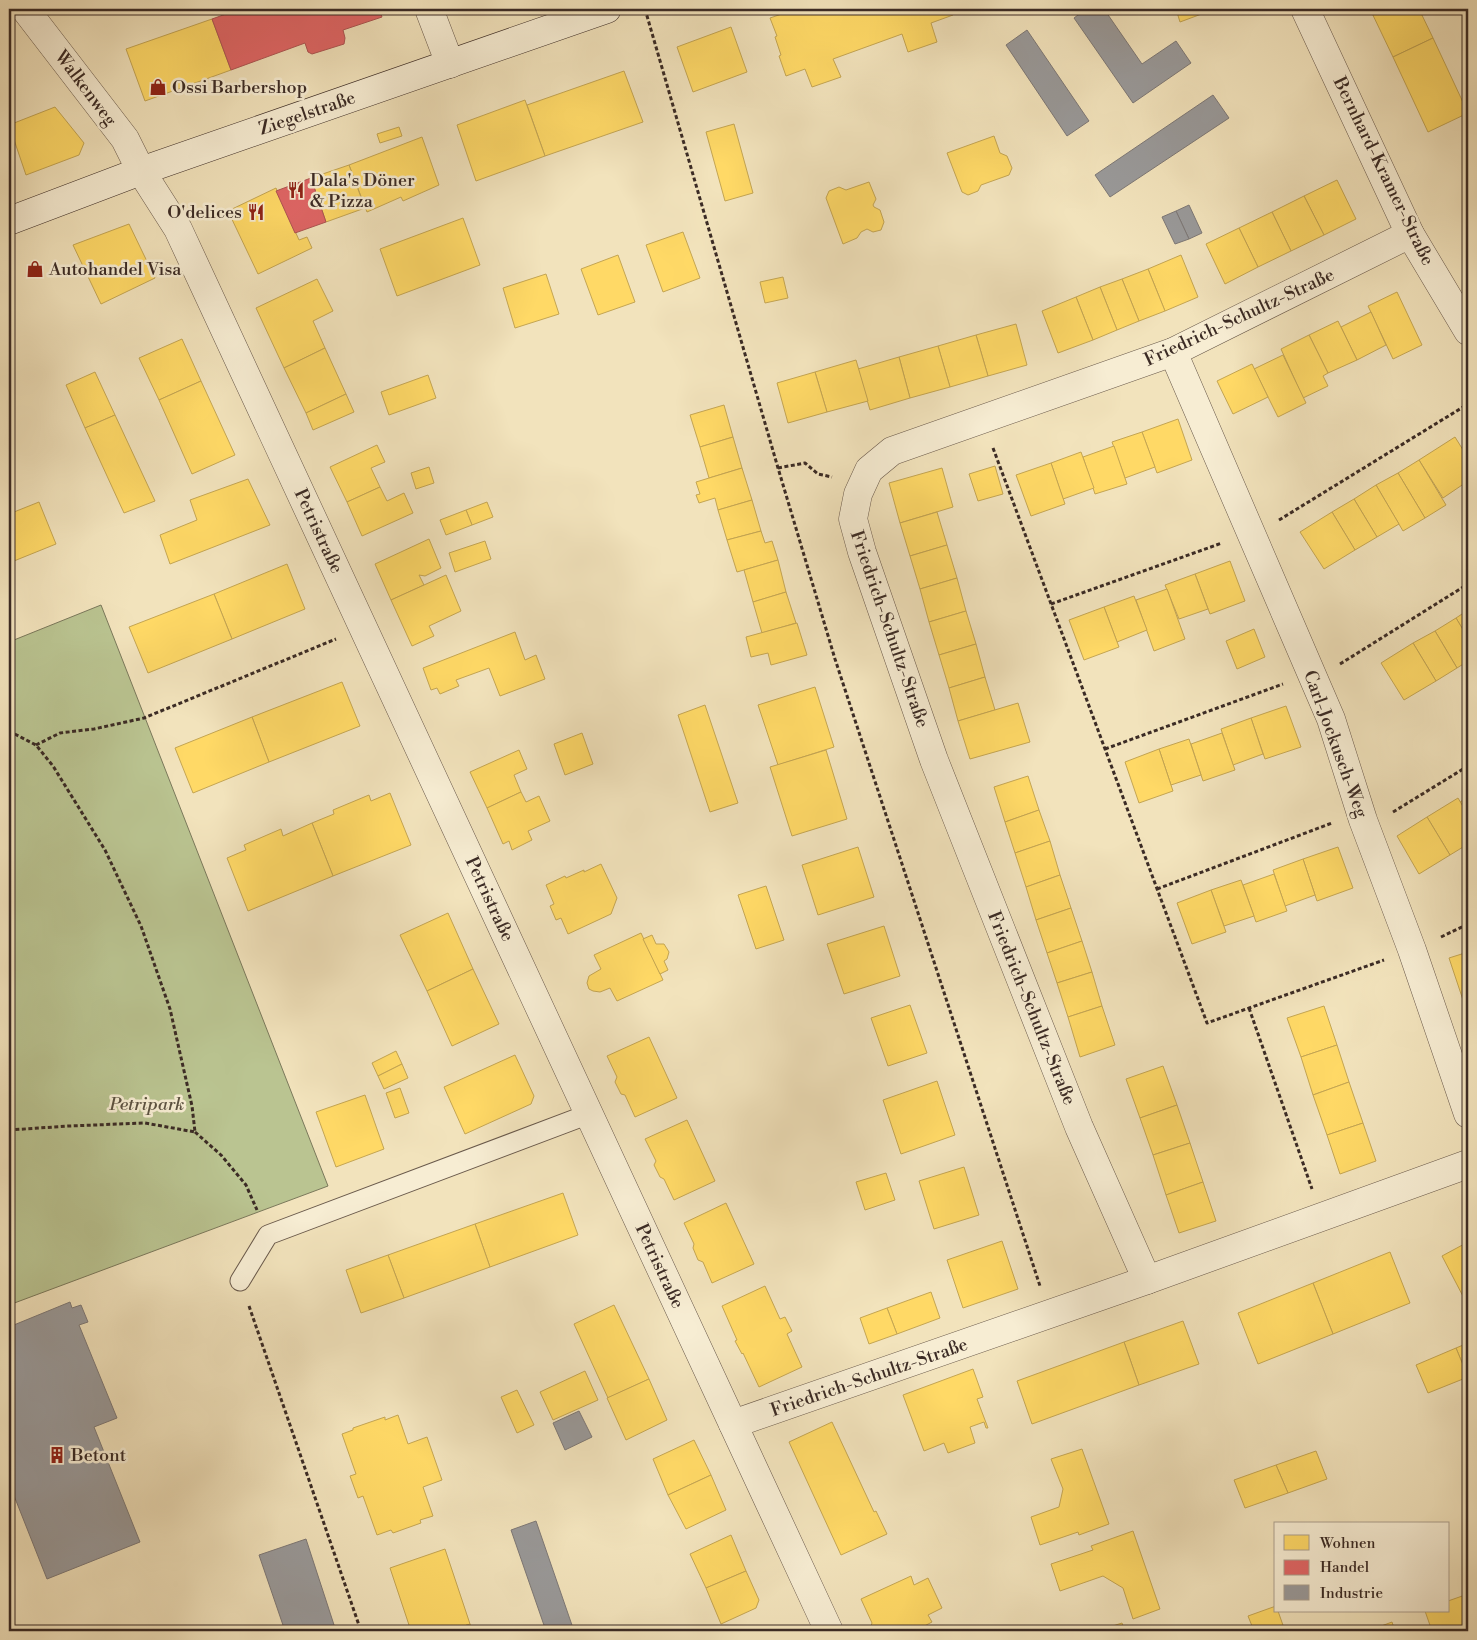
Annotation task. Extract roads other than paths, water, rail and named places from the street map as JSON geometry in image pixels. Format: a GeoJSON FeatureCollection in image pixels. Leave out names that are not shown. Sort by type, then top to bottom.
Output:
{"type":"FeatureCollection","features":[{"type":"Feature","properties":{"kind":"street","name":"Walkenweg"},"geometry":{"type":"LineString","coordinates":[[25,9],[125,139],[141,171]]}},
{"type":"Feature","properties":{"kind":"street"},"geometry":{"type":"LineString","coordinates":[[429,9],[450,64]]}},
{"type":"Feature","properties":{"kind":"street","name":"Ziegelstraße"},"geometry":{"type":"LineString","coordinates":[[9,220],[141,171],[607,9]]}},
{"type":"Feature","properties":{"kind":"street","name":"Bernhard-Kramer-Straße"},"geometry":{"type":"LineString","coordinates":[[1305,9],[1410,234],[1468,330]]}},
{"type":"Feature","properties":{"kind":"street","name":"Petristraße"},"geometry":{"type":"LineString","coordinates":[[141,171],[178,229],[829,1631]]}},
{"type":"Feature","properties":{"kind":"street","name":"Friedrich-Schultz-Straße"},"geometry":{"type":"LineString","coordinates":[[1147,1280],[1079,1127],[934,760],[862,552],[854,520],[858,494],[869,470],[892,451],[1173,352],[1410,234]]}},
{"type":"Feature","properties":{"kind":"street","name":"Carl-Jockusch-Weg"},"geometry":{"type":"LineString","coordinates":[[1173,352],[1331,719],[1363,820],[1412,950],[1468,1114]]}},
{"type":"Feature","properties":{"kind":"street","name":"Friedrich-Schultz-Straße"},"geometry":{"type":"LineString","coordinates":[[733,1424],[1147,1280],[1468,1164]]}},
{"type":"Feature","properties":{"kind":"lane"},"geometry":{"type":"LineString","coordinates":[[240,1281],[268,1235],[589,1114]]}},
{"type":"Feature","properties":{"kind":"place","name":"Ossi Barbershop"},"geometry":{"type":"Point","coordinates":[158,87]}},
{"type":"Feature","properties":{"kind":"place","name":"Dala's Döner & Pizza"},"geometry":{"type":"Point","coordinates":[296,190]}},
{"type":"Feature","properties":{"kind":"place","name":"O'delices"},"geometry":{"type":"Point","coordinates":[256,212]}},
{"type":"Feature","properties":{"kind":"place","name":"Autohandel Visa"},"geometry":{"type":"Point","coordinates":[35,269]}},
{"type":"Feature","properties":{"kind":"place","name":"Betont"},"geometry":{"type":"Point","coordinates":[57,1455]}},
{"type":"Feature","properties":{"kind":"park label","name":"Petripark"},"geometry":{"type":"Point","coordinates":[147,1104]}}]}
